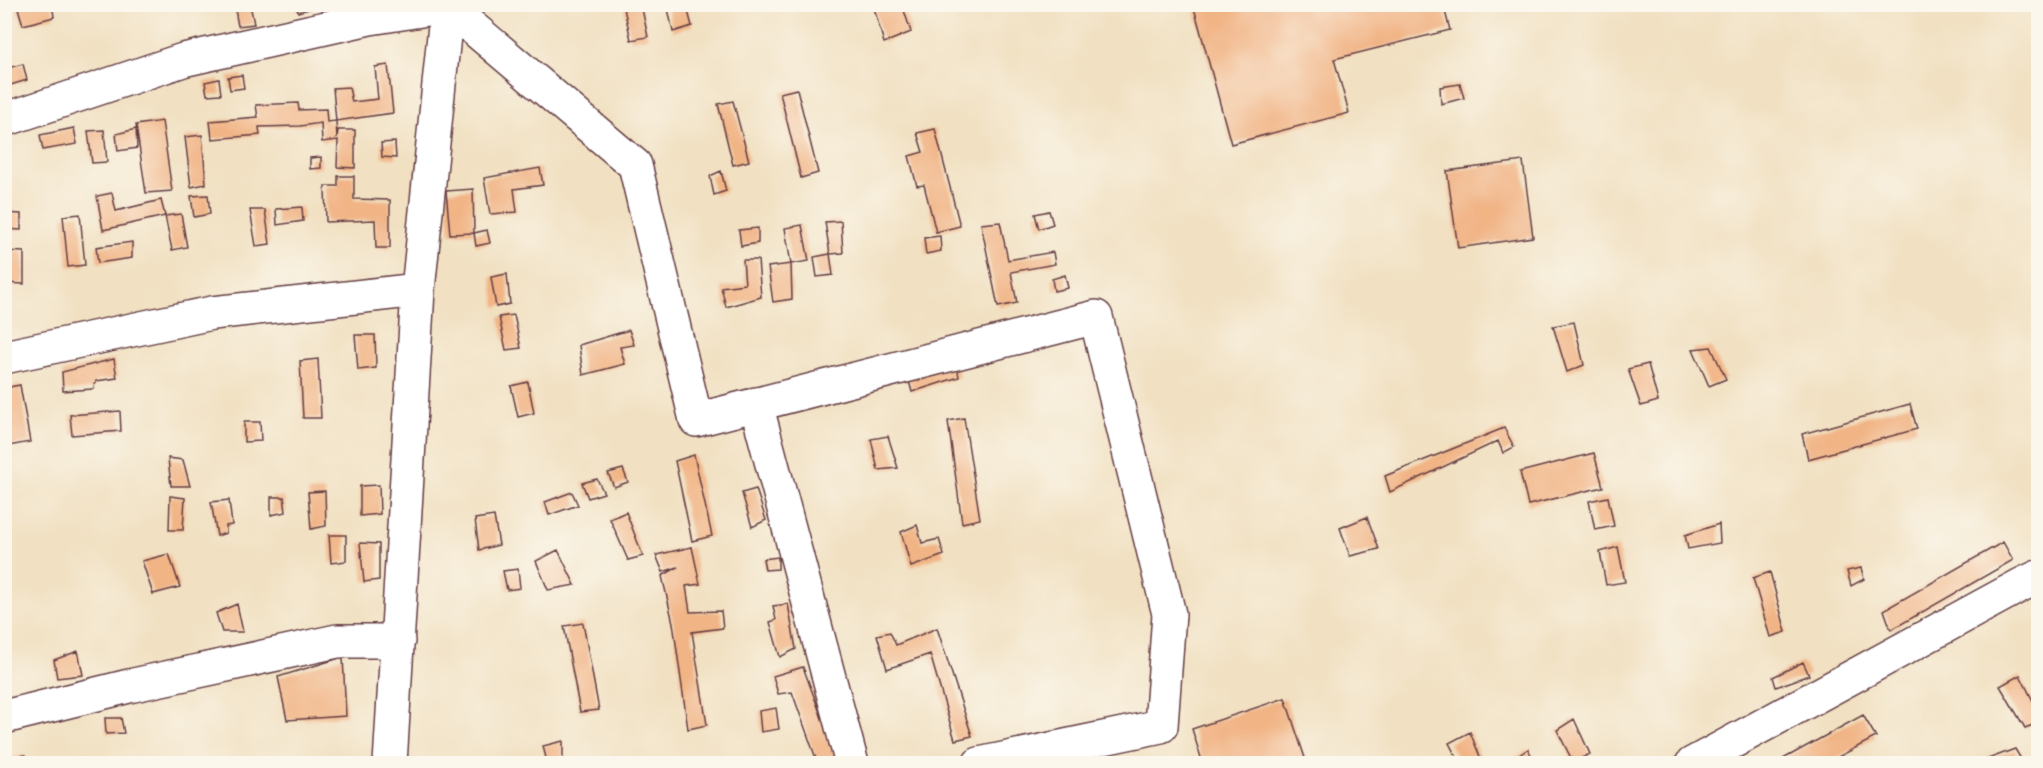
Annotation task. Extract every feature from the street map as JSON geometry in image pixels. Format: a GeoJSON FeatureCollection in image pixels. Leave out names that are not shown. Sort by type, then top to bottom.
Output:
{"type":"FeatureCollection","features":[{"type":"Feature","properties":{"kind":"street"},"geometry":{"type":"LineString","coordinates":[[390,764],[418,290],[447,6]]}},
{"type":"Feature","properties":{"kind":"street"},"geometry":{"type":"LineString","coordinates":[[4,120],[183,60],[352,13],[447,6],[635,165],[696,420],[1096,317],[1169,614],[1161,726],[979,764]]}},
{"type":"Feature","properties":{"kind":"street"},"geometry":{"type":"LineString","coordinates":[[4,357],[212,313],[418,290]]}},
{"type":"Feature","properties":{"kind":"street"},"geometry":{"type":"LineString","coordinates":[[756,404],[852,764]]}},
{"type":"Feature","properties":{"kind":"street"},"geometry":{"type":"LineString","coordinates":[[1692,764],[2038,577]]}},
{"type":"Feature","properties":{"kind":"street"},"geometry":{"type":"LineString","coordinates":[[4,717],[129,686],[337,641],[398,641]]}},
{"type":"Feature","properties":{"kind":"building"},"geometry":{"type":"Polygon","coordinates":[[[35,4],[52,4],[54,17],[23,25],[18,8],[35,4]]]}},
{"type":"Feature","properties":{"kind":"building"},"geometry":{"type":"Polygon","coordinates":[[[234,4],[250,4],[254,24],[238,26],[234,4]]]}},
{"type":"Feature","properties":{"kind":"building"},"geometry":{"type":"Polygon","coordinates":[[[296,4],[322,4],[322,5],[298,12],[296,4]]]}},
{"type":"Feature","properties":{"kind":"building"},"geometry":{"type":"Polygon","coordinates":[[[623,4],[641,4],[648,37],[631,40],[623,4]]]}},
{"type":"Feature","properties":{"kind":"building"},"geometry":{"type":"Polygon","coordinates":[[[667,4],[686,4],[692,26],[673,32],[667,4]]]}},
{"type":"Feature","properties":{"kind":"building"},"geometry":{"type":"Polygon","coordinates":[[[881,4],[902,4],[911,32],[884,43],[874,8],[881,4]]]}},
{"type":"Feature","properties":{"kind":"building"},"geometry":{"type":"Polygon","coordinates":[[[1193,4],[1443,4],[1450,30],[1334,59],[1349,113],[1231,144],[1193,4]]]}},
{"type":"Feature","properties":{"kind":"building"},"geometry":{"type":"Polygon","coordinates":[[[4,19],[10,40],[4,42],[4,19]]]}},
{"type":"Feature","properties":{"kind":"building"},"geometry":{"type":"Polygon","coordinates":[[[23,64],[27,80],[4,87],[4,69],[23,64]]]}},
{"type":"Feature","properties":{"kind":"building"},"geometry":{"type":"Polygon","coordinates":[[[388,65],[393,113],[336,121],[333,88],[349,87],[352,102],[378,99],[375,67],[388,65]]]}},
{"type":"Feature","properties":{"kind":"building"},"geometry":{"type":"Polygon","coordinates":[[[242,75],[244,88],[230,90],[228,77],[242,75]]]}},
{"type":"Feature","properties":{"kind":"building"},"geometry":{"type":"Polygon","coordinates":[[[219,79],[221,94],[207,95],[205,82],[219,79]]]}},
{"type":"Feature","properties":{"kind":"building"},"geometry":{"type":"Polygon","coordinates":[[[1460,84],[1464,98],[1441,104],[1440,87],[1460,84]]]}},
{"type":"Feature","properties":{"kind":"building"},"geometry":{"type":"Polygon","coordinates":[[[797,89],[818,173],[801,178],[780,93],[797,89]]]}},
{"type":"Feature","properties":{"kind":"building"},"geometry":{"type":"Polygon","coordinates":[[[733,101],[749,161],[733,165],[718,104],[733,101]]]}},
{"type":"Feature","properties":{"kind":"building"},"geometry":{"type":"Polygon","coordinates":[[[298,103],[299,110],[326,109],[327,122],[336,121],[337,138],[338,130],[355,130],[355,168],[337,167],[338,140],[322,142],[321,123],[259,127],[260,135],[212,139],[210,121],[258,117],[256,105],[298,103]]]}},
{"type":"Feature","properties":{"kind":"building"},"geometry":{"type":"Polygon","coordinates":[[[162,121],[172,191],[146,193],[136,125],[162,121]]]}},
{"type":"Feature","properties":{"kind":"building"},"geometry":{"type":"Polygon","coordinates":[[[74,128],[77,144],[43,150],[40,135],[74,128]]]}},
{"type":"Feature","properties":{"kind":"building"},"geometry":{"type":"Polygon","coordinates":[[[136,129],[137,148],[118,151],[116,134],[136,129]]]}},
{"type":"Feature","properties":{"kind":"building"},"geometry":{"type":"Polygon","coordinates":[[[935,129],[960,226],[936,232],[924,185],[917,186],[909,156],[923,152],[917,133],[935,129]]]}},
{"type":"Feature","properties":{"kind":"building"},"geometry":{"type":"Polygon","coordinates":[[[104,130],[107,162],[92,163],[88,131],[104,130]]]}},
{"type":"Feature","properties":{"kind":"building"},"geometry":{"type":"Polygon","coordinates":[[[202,135],[206,184],[191,187],[185,137],[202,135]]]}},
{"type":"Feature","properties":{"kind":"building"},"geometry":{"type":"Polygon","coordinates":[[[395,142],[396,158],[382,157],[381,143],[395,142]]]}},
{"type":"Feature","properties":{"kind":"building"},"geometry":{"type":"Polygon","coordinates":[[[321,157],[321,168],[310,169],[310,158],[321,157]]]}},
{"type":"Feature","properties":{"kind":"building"},"geometry":{"type":"Polygon","coordinates":[[[1523,161],[1533,237],[1458,248],[1447,171],[1523,161]]]}},
{"type":"Feature","properties":{"kind":"building"},"geometry":{"type":"Polygon","coordinates":[[[540,168],[543,185],[514,189],[517,212],[490,214],[484,178],[540,168]]]}},
{"type":"Feature","properties":{"kind":"building"},"geometry":{"type":"Polygon","coordinates":[[[721,171],[726,191],[714,195],[710,176],[721,171]]]}},
{"type":"Feature","properties":{"kind":"building"},"geometry":{"type":"Polygon","coordinates":[[[338,176],[354,176],[354,199],[390,200],[390,248],[376,248],[375,220],[326,222],[325,186],[338,186],[338,176]]]}},
{"type":"Feature","properties":{"kind":"building"},"geometry":{"type":"Polygon","coordinates":[[[473,189],[474,233],[450,234],[446,191],[473,189]]]}},
{"type":"Feature","properties":{"kind":"building"},"geometry":{"type":"Polygon","coordinates":[[[112,193],[116,211],[161,200],[165,216],[103,230],[97,196],[112,193]]]}},
{"type":"Feature","properties":{"kind":"building"},"geometry":{"type":"Polygon","coordinates":[[[208,195],[210,214],[194,217],[191,196],[208,195]]]}},
{"type":"Feature","properties":{"kind":"building"},"geometry":{"type":"Polygon","coordinates":[[[302,207],[303,221],[277,225],[276,209],[302,207]]]}},
{"type":"Feature","properties":{"kind":"building"},"geometry":{"type":"Polygon","coordinates":[[[250,210],[265,210],[270,244],[256,246],[250,210]]]}},
{"type":"Feature","properties":{"kind":"building"},"geometry":{"type":"Polygon","coordinates":[[[1049,211],[1053,224],[1039,229],[1035,214],[1049,211]]]}},
{"type":"Feature","properties":{"kind":"building"},"geometry":{"type":"Polygon","coordinates":[[[4,213],[21,214],[21,230],[4,229],[4,213]]]}},
{"type":"Feature","properties":{"kind":"building"},"geometry":{"type":"Polygon","coordinates":[[[80,214],[85,265],[68,267],[63,216],[80,214]]]}},
{"type":"Feature","properties":{"kind":"building"},"geometry":{"type":"Polygon","coordinates":[[[181,214],[187,247],[172,250],[165,216],[181,214]]]}},
{"type":"Feature","properties":{"kind":"building"},"geometry":{"type":"Polygon","coordinates":[[[841,221],[843,253],[830,254],[825,222],[841,221]]]}},
{"type":"Feature","properties":{"kind":"building"},"geometry":{"type":"Polygon","coordinates":[[[1000,222],[1008,260],[1053,252],[1055,264],[1011,272],[1017,303],[998,307],[981,224],[1000,222]]]}},
{"type":"Feature","properties":{"kind":"building"},"geometry":{"type":"Polygon","coordinates":[[[802,225],[809,261],[791,264],[785,228],[802,225]]]}},
{"type":"Feature","properties":{"kind":"building"},"geometry":{"type":"Polygon","coordinates":[[[758,228],[758,243],[741,246],[739,230],[758,228]]]}},
{"type":"Feature","properties":{"kind":"building"},"geometry":{"type":"Polygon","coordinates":[[[487,230],[490,243],[476,246],[474,233],[487,230]]]}},
{"type":"Feature","properties":{"kind":"building"},"geometry":{"type":"Polygon","coordinates":[[[940,236],[941,251],[926,254],[924,238],[940,236]]]}},
{"type":"Feature","properties":{"kind":"building"},"geometry":{"type":"Polygon","coordinates":[[[132,242],[132,258],[98,263],[96,247],[132,242]]]}},
{"type":"Feature","properties":{"kind":"building"},"geometry":{"type":"Polygon","coordinates":[[[4,251],[24,252],[24,284],[4,283],[4,251]]]}},
{"type":"Feature","properties":{"kind":"building"},"geometry":{"type":"Polygon","coordinates":[[[830,254],[833,275],[817,277],[814,257],[830,254]]]}},
{"type":"Feature","properties":{"kind":"building"},"geometry":{"type":"Polygon","coordinates":[[[743,260],[758,260],[761,297],[726,307],[721,287],[745,284],[743,260]]]}},
{"type":"Feature","properties":{"kind":"building"},"geometry":{"type":"Polygon","coordinates":[[[791,264],[792,299],[773,302],[768,267],[791,264]]]}},
{"type":"Feature","properties":{"kind":"building"},"geometry":{"type":"Polygon","coordinates":[[[507,274],[510,304],[496,307],[491,277],[507,274]]]}},
{"type":"Feature","properties":{"kind":"building"},"geometry":{"type":"Polygon","coordinates":[[[1065,275],[1068,288],[1054,291],[1052,279],[1065,275]]]}},
{"type":"Feature","properties":{"kind":"building"},"geometry":{"type":"Polygon","coordinates":[[[514,315],[521,348],[506,350],[499,317],[514,315]]]}},
{"type":"Feature","properties":{"kind":"building"},"geometry":{"type":"Polygon","coordinates":[[[1574,322],[1584,365],[1567,372],[1553,326],[1574,322]]]}},
{"type":"Feature","properties":{"kind":"building"},"geometry":{"type":"Polygon","coordinates":[[[629,330],[634,345],[620,347],[625,364],[583,375],[579,345],[629,330]]]}},
{"type":"Feature","properties":{"kind":"building"},"geometry":{"type":"Polygon","coordinates":[[[355,335],[375,335],[376,368],[358,370],[355,335]]]}},
{"type":"Feature","properties":{"kind":"building"},"geometry":{"type":"Polygon","coordinates":[[[1711,347],[1726,379],[1709,386],[1693,349],[1711,347]]]}},
{"type":"Feature","properties":{"kind":"building"},"geometry":{"type":"Polygon","coordinates":[[[114,359],[117,378],[96,381],[93,389],[63,391],[62,372],[114,359]]]}},
{"type":"Feature","properties":{"kind":"building"},"geometry":{"type":"Polygon","coordinates":[[[318,359],[321,418],[303,418],[300,361],[318,359]]]}},
{"type":"Feature","properties":{"kind":"building"},"geometry":{"type":"Polygon","coordinates":[[[956,359],[959,377],[912,392],[907,374],[956,359]]]}},
{"type":"Feature","properties":{"kind":"building"},"geometry":{"type":"Polygon","coordinates":[[[1648,364],[1658,401],[1641,406],[1628,369],[1648,364]]]}},
{"type":"Feature","properties":{"kind":"building"},"geometry":{"type":"Polygon","coordinates":[[[528,382],[534,413],[518,417],[511,386],[528,382]]]}},
{"type":"Feature","properties":{"kind":"building"},"geometry":{"type":"Polygon","coordinates":[[[20,385],[30,442],[9,446],[4,432],[4,388],[20,385]]]}},
{"type":"Feature","properties":{"kind":"building"},"geometry":{"type":"Polygon","coordinates":[[[1910,404],[1917,429],[1808,459],[1802,434],[1910,404]]]}},
{"type":"Feature","properties":{"kind":"building"},"geometry":{"type":"Polygon","coordinates":[[[120,411],[121,431],[72,435],[70,415],[120,411]]]}},
{"type":"Feature","properties":{"kind":"building"},"geometry":{"type":"Polygon","coordinates":[[[964,418],[980,519],[962,523],[948,421],[964,418]]]}},
{"type":"Feature","properties":{"kind":"building"},"geometry":{"type":"Polygon","coordinates":[[[244,422],[260,422],[261,441],[244,442],[244,422]]]}},
{"type":"Feature","properties":{"kind":"building"},"geometry":{"type":"Polygon","coordinates":[[[1504,428],[1514,447],[1503,453],[1498,441],[1390,492],[1385,476],[1504,428]]]}},
{"type":"Feature","properties":{"kind":"building"},"geometry":{"type":"Polygon","coordinates":[[[888,436],[898,468],[878,470],[871,439],[888,436]]]}},
{"type":"Feature","properties":{"kind":"building"},"geometry":{"type":"Polygon","coordinates":[[[1594,453],[1603,487],[1528,505],[1520,472],[1594,453]]]}},
{"type":"Feature","properties":{"kind":"building"},"geometry":{"type":"Polygon","coordinates":[[[694,455],[712,536],[692,541],[675,461],[694,455]]]}},
{"type":"Feature","properties":{"kind":"building"},"geometry":{"type":"Polygon","coordinates":[[[168,458],[183,460],[190,486],[171,486],[168,458]]]}},
{"type":"Feature","properties":{"kind":"building"},"geometry":{"type":"Polygon","coordinates":[[[623,469],[628,482],[614,487],[608,473],[623,469]]]}},
{"type":"Feature","properties":{"kind":"building"},"geometry":{"type":"Polygon","coordinates":[[[597,479],[604,493],[588,498],[582,483],[597,479]]]}},
{"type":"Feature","properties":{"kind":"building"},"geometry":{"type":"Polygon","coordinates":[[[379,485],[380,514],[360,516],[360,486],[379,485]]]}},
{"type":"Feature","properties":{"kind":"building"},"geometry":{"type":"Polygon","coordinates":[[[756,489],[766,520],[752,527],[742,493],[756,489]]]}},
{"type":"Feature","properties":{"kind":"building"},"geometry":{"type":"Polygon","coordinates":[[[325,491],[326,526],[311,529],[308,492],[325,491]]]}},
{"type":"Feature","properties":{"kind":"building"},"geometry":{"type":"Polygon","coordinates":[[[572,492],[578,505],[549,515],[545,502],[572,492]]]}},
{"type":"Feature","properties":{"kind":"building"},"geometry":{"type":"Polygon","coordinates":[[[170,496],[185,498],[183,530],[169,530],[170,496]]]}},
{"type":"Feature","properties":{"kind":"building"},"geometry":{"type":"Polygon","coordinates":[[[271,497],[284,497],[286,512],[271,515],[271,497]]]}},
{"type":"Feature","properties":{"kind":"building"},"geometry":{"type":"Polygon","coordinates":[[[1608,497],[1614,526],[1595,530],[1589,501],[1608,497]]]}},
{"type":"Feature","properties":{"kind":"building"},"geometry":{"type":"Polygon","coordinates":[[[229,500],[232,525],[226,526],[226,533],[217,536],[211,502],[229,500]]]}},
{"type":"Feature","properties":{"kind":"building"},"geometry":{"type":"Polygon","coordinates":[[[626,512],[643,556],[628,560],[610,519],[626,512]]]}},
{"type":"Feature","properties":{"kind":"building"},"geometry":{"type":"Polygon","coordinates":[[[494,516],[499,545],[479,550],[475,519],[494,516]]]}},
{"type":"Feature","properties":{"kind":"building"},"geometry":{"type":"Polygon","coordinates":[[[1367,517],[1379,549],[1350,556],[1340,528],[1367,517]]]}},
{"type":"Feature","properties":{"kind":"building"},"geometry":{"type":"Polygon","coordinates":[[[1719,524],[1720,543],[1688,549],[1685,535],[1719,524]]]}},
{"type":"Feature","properties":{"kind":"building"},"geometry":{"type":"Polygon","coordinates":[[[917,525],[922,543],[939,539],[944,555],[911,567],[901,532],[917,525]]]}},
{"type":"Feature","properties":{"kind":"building"},"geometry":{"type":"Polygon","coordinates":[[[329,535],[346,535],[346,561],[331,563],[329,535]]]}},
{"type":"Feature","properties":{"kind":"building"},"geometry":{"type":"Polygon","coordinates":[[[2003,542],[2013,560],[1891,630],[1884,610],[2003,542]]]}},
{"type":"Feature","properties":{"kind":"building"},"geometry":{"type":"Polygon","coordinates":[[[360,543],[379,544],[379,580],[364,582],[360,543]]]}},
{"type":"Feature","properties":{"kind":"building"},"geometry":{"type":"Polygon","coordinates":[[[692,547],[700,584],[686,586],[690,612],[721,611],[723,628],[692,632],[707,725],[688,729],[673,623],[662,576],[678,567],[663,572],[656,555],[692,547]]]}},
{"type":"Feature","properties":{"kind":"building"},"geometry":{"type":"Polygon","coordinates":[[[1618,547],[1625,582],[1606,585],[1600,552],[1618,547]]]}},
{"type":"Feature","properties":{"kind":"building"},"geometry":{"type":"Polygon","coordinates":[[[558,550],[575,585],[548,590],[536,561],[558,550]]]}},
{"type":"Feature","properties":{"kind":"building"},"geometry":{"type":"Polygon","coordinates":[[[169,554],[180,587],[153,594],[142,561],[169,554]]]}},
{"type":"Feature","properties":{"kind":"building"},"geometry":{"type":"Polygon","coordinates":[[[778,557],[778,569],[765,570],[763,559],[778,557]]]}},
{"type":"Feature","properties":{"kind":"building"},"geometry":{"type":"Polygon","coordinates":[[[1861,568],[1864,579],[1851,586],[1847,571],[1861,568]]]}},
{"type":"Feature","properties":{"kind":"building"},"geometry":{"type":"Polygon","coordinates":[[[518,569],[520,588],[507,590],[503,571],[518,569]]]}},
{"type":"Feature","properties":{"kind":"building"},"geometry":{"type":"Polygon","coordinates":[[[1770,572],[1786,632],[1770,637],[1753,578],[1770,572]]]}},
{"type":"Feature","properties":{"kind":"building"},"geometry":{"type":"Polygon","coordinates":[[[237,604],[243,632],[222,632],[216,613],[237,604]]]}},
{"type":"Feature","properties":{"kind":"building"},"geometry":{"type":"Polygon","coordinates":[[[788,604],[796,649],[780,657],[770,622],[776,620],[773,606],[788,604]]]}},
{"type":"Feature","properties":{"kind":"building"},"geometry":{"type":"Polygon","coordinates":[[[583,623],[599,710],[580,712],[564,626],[583,623]]]}},
{"type":"Feature","properties":{"kind":"building"},"geometry":{"type":"Polygon","coordinates":[[[937,628],[972,736],[955,740],[930,654],[887,669],[877,635],[890,632],[896,645],[937,628]]]}},
{"type":"Feature","properties":{"kind":"building"},"geometry":{"type":"Polygon","coordinates":[[[78,651],[83,675],[57,678],[54,660],[78,651]]]}},
{"type":"Feature","properties":{"kind":"building"},"geometry":{"type":"Polygon","coordinates":[[[343,657],[346,716],[287,720],[278,677],[343,657]]]}},
{"type":"Feature","properties":{"kind":"building"},"geometry":{"type":"Polygon","coordinates":[[[1803,662],[1809,675],[1776,687],[1773,677],[1803,662]]]}},
{"type":"Feature","properties":{"kind":"building"},"geometry":{"type":"Polygon","coordinates":[[[803,667],[838,761],[818,764],[792,692],[778,694],[773,676],[803,667]]]}},
{"type":"Feature","properties":{"kind":"building"},"geometry":{"type":"Polygon","coordinates":[[[2020,675],[2038,711],[2038,723],[2025,728],[2000,686],[2020,675]]]}},
{"type":"Feature","properties":{"kind":"building"},"geometry":{"type":"Polygon","coordinates":[[[1285,698],[1307,764],[1203,764],[1192,729],[1285,698]]]}},
{"type":"Feature","properties":{"kind":"building"},"geometry":{"type":"Polygon","coordinates":[[[776,708],[779,729],[761,732],[759,711],[776,708]]]}},
{"type":"Feature","properties":{"kind":"building"},"geometry":{"type":"Polygon","coordinates":[[[1863,715],[1876,737],[1825,764],[1774,764],[1863,715]]]}},
{"type":"Feature","properties":{"kind":"building"},"geometry":{"type":"Polygon","coordinates":[[[105,718],[121,718],[124,733],[106,734],[105,718]]]}},
{"type":"Feature","properties":{"kind":"building"},"geometry":{"type":"Polygon","coordinates":[[[1574,719],[1590,754],[1573,762],[1557,730],[1574,719]]]}},
{"type":"Feature","properties":{"kind":"building"},"geometry":{"type":"Polygon","coordinates":[[[1470,732],[1483,764],[1460,764],[1449,743],[1470,732]]]}},
{"type":"Feature","properties":{"kind":"building"},"geometry":{"type":"Polygon","coordinates":[[[563,741],[563,760],[547,762],[543,746],[563,741]]]}},
{"type":"Feature","properties":{"kind":"building"},"geometry":{"type":"Polygon","coordinates":[[[1528,749],[1536,764],[1506,764],[1528,749]]]}},
{"type":"Feature","properties":{"kind":"building"},"geometry":{"type":"Polygon","coordinates":[[[2015,749],[2024,764],[1977,764],[1977,763],[2015,749]]]}},
{"type":"Feature","properties":{"kind":"building"},"geometry":{"type":"Polygon","coordinates":[[[25,755],[25,764],[4,764],[4,760],[25,755]]]}}]}
